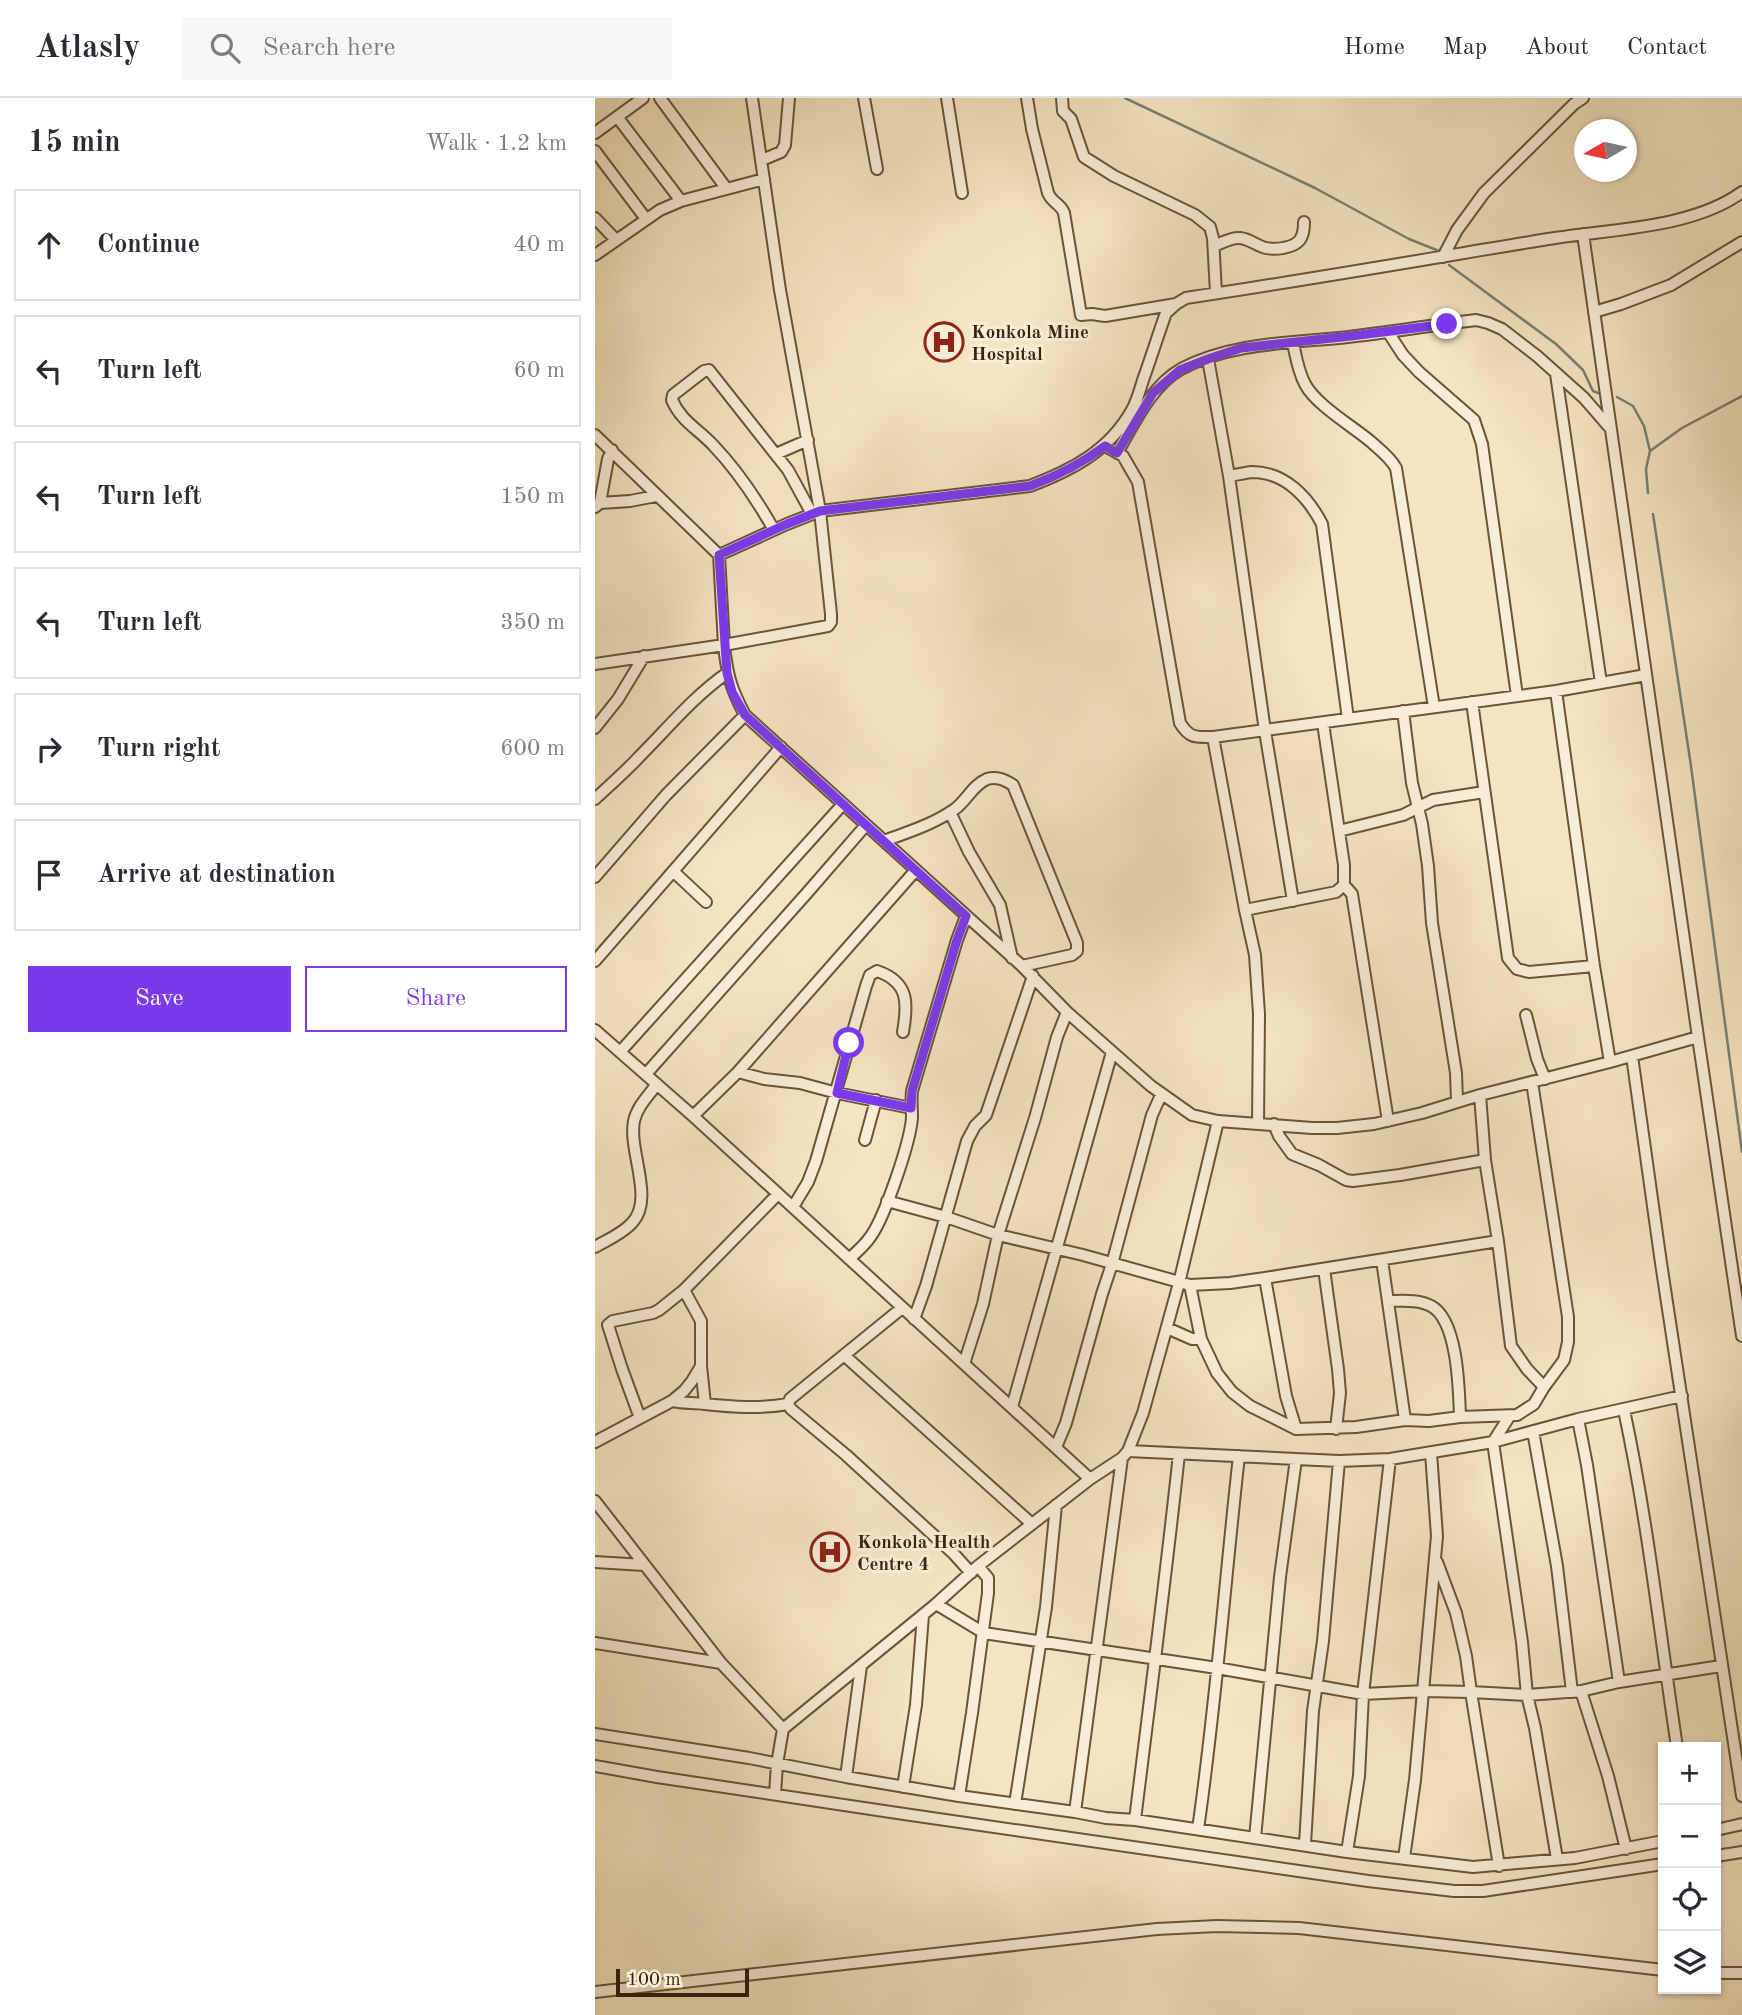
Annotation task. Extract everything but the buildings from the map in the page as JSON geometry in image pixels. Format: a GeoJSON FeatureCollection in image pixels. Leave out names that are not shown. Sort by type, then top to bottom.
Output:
{"type":"FeatureCollection","features":[{"type":"Feature","properties":{"kind":"street"},"geometry":{"type":"LineString","coordinates":[[595,133],[643,98]]}},
{"type":"Feature","properties":{"kind":"street"},"geometry":{"type":"LineString","coordinates":[[660,98],[726,188]]}},
{"type":"Feature","properties":{"kind":"street"},"geometry":{"type":"LineString","coordinates":[[595,670],[600,663],[724,645],[828,626],[831,622],[808,440],[780,290],[753,98]]}},
{"type":"Feature","properties":{"kind":"street"},"geometry":{"type":"LineString","coordinates":[[762,160],[781,152],[785,145],[789,98]]}},
{"type":"Feature","properties":{"kind":"street"},"geometry":{"type":"LineString","coordinates":[[864,98],[877,169]]}},
{"type":"Feature","properties":{"kind":"street"},"geometry":{"type":"LineString","coordinates":[[947,98],[962,193]]}},
{"type":"Feature","properties":{"kind":"street"},"geometry":{"type":"LineString","coordinates":[[1027,98],[1048,194],[1050,199],[1062,207],[1064,213],[1080,315],[1105,316],[1176,304]]}},
{"type":"Feature","properties":{"kind":"street"},"geometry":{"type":"LineString","coordinates":[[1062,98],[1063,111],[1071,119],[1084,157],[1114,176],[1202,219],[1210,227],[1214,246],[1216,293]]}},
{"type":"Feature","properties":{"kind":"street"},"geometry":{"type":"LineString","coordinates":[[1444,257],[1457,230],[1483,193],[1583,98]]}},
{"type":"Feature","properties":{"kind":"street"},"geometry":{"type":"LineString","coordinates":[[618,118],[681,201]]}},
{"type":"Feature","properties":{"kind":"street"},"geometry":{"type":"LineString","coordinates":[[595,151],[646,219]]}},
{"type":"Feature","properties":{"kind":"street"},"geometry":{"type":"LineString","coordinates":[[595,255],[646,219],[681,201],[764,178]]}},
{"type":"Feature","properties":{"kind":"street"},"geometry":{"type":"LineString","coordinates":[[719,555],[816,512],[1030,486],[1061,474],[1105,446],[1119,430],[1133,408],[1167,313],[1186,298],[1684,219],[1711,210],[1742,192]]}},
{"type":"Feature","properties":{"kind":"street"},"geometry":{"type":"LineString","coordinates":[[595,218],[616,240]]}},
{"type":"Feature","properties":{"kind":"street"},"geometry":{"type":"LineString","coordinates":[[1214,246],[1239,238],[1266,248],[1292,246],[1300,242],[1304,234],[1304,222]]}},
{"type":"Feature","properties":{"kind":"street"},"geometry":{"type":"LineString","coordinates":[[1583,233],[1742,1336]]}},
{"type":"Feature","properties":{"kind":"street"},"geometry":{"type":"LineString","coordinates":[[1594,312],[1671,285],[1742,242]]}},
{"type":"Feature","properties":{"kind":"street"},"geometry":{"type":"LineString","coordinates":[[1117,453],[1153,393],[1180,370],[1208,359],[1241,348],[1476,320],[1502,329],[1537,356],[1584,398],[1611,429]]}},
{"type":"Feature","properties":{"kind":"street"},"geometry":{"type":"LineString","coordinates":[[1388,332],[1403,355],[1419,372],[1474,419],[1482,444],[1517,696]]}},
{"type":"Feature","properties":{"kind":"street"},"geometry":{"type":"LineString","coordinates":[[1293,342],[1297,364],[1306,386],[1320,402],[1380,450],[1396,468],[1434,707]]}},
{"type":"Feature","properties":{"kind":"street"},"geometry":{"type":"LineString","coordinates":[[1208,359],[1229,475],[1265,731],[1293,901]]}},
{"type":"Feature","properties":{"kind":"street"},"geometry":{"type":"LineString","coordinates":[[774,530],[730,464],[686,422],[674,406],[673,395],[704,371],[709,370],[776,454],[816,512]]}},
{"type":"Feature","properties":{"kind":"street"},"geometry":{"type":"LineString","coordinates":[[1556,374],[1601,683]]}},
{"type":"Feature","properties":{"kind":"street"},"geometry":{"type":"LineString","coordinates":[[595,435],[610,455],[719,555],[727,673],[732,692],[745,715],[1033,976],[1067,1012],[1161,1095],[1192,1115],[1218,1121],[1312,1128],[1337,1128],[1388,1121],[1698,1037]]}},
{"type":"Feature","properties":{"kind":"street"},"geometry":{"type":"LineString","coordinates":[[776,454],[808,440]]}},
{"type":"Feature","properties":{"kind":"street"},"geometry":{"type":"LineString","coordinates":[[1105,446],[1122,456],[1138,482],[1180,723],[1186,733],[1195,737],[1265,731],[1556,691],[1646,675]]}},
{"type":"Feature","properties":{"kind":"street"},"geometry":{"type":"LineString","coordinates":[[595,461],[610,455]]}},
{"type":"Feature","properties":{"kind":"street"},"geometry":{"type":"LineString","coordinates":[[610,455],[597,505],[656,496]]}},
{"type":"Feature","properties":{"kind":"street"},"geometry":{"type":"LineString","coordinates":[[1229,475],[1252,472],[1274,475],[1295,488],[1312,505],[1322,524],[1348,719]]}},
{"type":"Feature","properties":{"kind":"street"},"geometry":{"type":"LineString","coordinates":[[595,728],[618,699],[644,656]]}},
{"type":"Feature","properties":{"kind":"street"},"geometry":{"type":"LineString","coordinates":[[595,799],[640,756],[676,716],[727,673]]}},
{"type":"Feature","properties":{"kind":"street"},"geometry":{"type":"LineString","coordinates":[[1556,691],[1610,1062]]}},
{"type":"Feature","properties":{"kind":"street"},"geometry":{"type":"LineString","coordinates":[[1472,702],[1508,958],[1517,969],[1529,972],[1594,966]]}},
{"type":"Feature","properties":{"kind":"street"},"geometry":{"type":"LineString","coordinates":[[1403,711],[1412,783],[1428,866],[1432,923],[1456,1073],[1457,1101]]}},
{"type":"Feature","properties":{"kind":"street"},"geometry":{"type":"LineString","coordinates":[[595,877],[666,795],[745,715]]}},
{"type":"Feature","properties":{"kind":"street"},"geometry":{"type":"LineString","coordinates":[[1245,910],[1336,892],[1344,885],[1345,875],[1323,723]]}},
{"type":"Feature","properties":{"kind":"street"},"geometry":{"type":"LineString","coordinates":[[1213,737],[1255,955],[1259,1014],[1258,1124]]}},
{"type":"Feature","properties":{"kind":"street"},"geometry":{"type":"LineString","coordinates":[[595,961],[781,747]]}},
{"type":"Feature","properties":{"kind":"street"},"geometry":{"type":"LineString","coordinates":[[884,841],[950,812],[979,784],[990,778],[1002,778],[1013,785],[1077,943],[1077,951],[1072,955],[1017,962]]}},
{"type":"Feature","properties":{"kind":"street"},"geometry":{"type":"LineString","coordinates":[[1339,831],[1403,815],[1433,800],[1484,792]]}},
{"type":"Feature","properties":{"kind":"street"},"geometry":{"type":"LineString","coordinates":[[620,1052],[843,804]]}},
{"type":"Feature","properties":{"kind":"street"},"geometry":{"type":"LineString","coordinates":[[950,812],[969,852],[1000,905],[1017,962]]}},
{"type":"Feature","properties":{"kind":"street"},"geometry":{"type":"LineString","coordinates":[[646,1074],[866,825]]}},
{"type":"Feature","properties":{"kind":"street"},"geometry":{"type":"LineString","coordinates":[[693,1116],[737,1072],[916,870]]}},
{"type":"Feature","properties":{"kind":"street"},"geometry":{"type":"LineString","coordinates":[[673,872],[706,902]]}},
{"type":"Feature","properties":{"kind":"street"},"geometry":{"type":"LineString","coordinates":[[1344,885],[1352,894],[1388,1121]]}},
{"type":"Feature","properties":{"kind":"street"},"geometry":{"type":"LineString","coordinates":[[849,1259],[873,1233],[906,1147],[912,1118],[912,1091],[966,916]]}},
{"type":"Feature","properties":{"kind":"street"},"geometry":{"type":"LineString","coordinates":[[793,1206],[816,1161],[866,986],[870,975],[877,971],[897,981],[902,989],[904,1032]]}},
{"type":"Feature","properties":{"kind":"street"},"geometry":{"type":"LineString","coordinates":[[914,1319],[967,1141],[975,1126],[986,1115],[1033,976]]}},
{"type":"Feature","properties":{"kind":"street"},"geometry":{"type":"LineString","coordinates":[[964,1364],[983,1304],[998,1234],[1035,1118],[1057,1037],[1067,1012]]}},
{"type":"Feature","properties":{"kind":"street"},"geometry":{"type":"LineString","coordinates":[[1526,1015],[1545,1079]]}},
{"type":"Feature","properties":{"kind":"street"},"geometry":{"type":"LineString","coordinates":[[595,1030],[793,1206],[1090,1479]]}},
{"type":"Feature","properties":{"kind":"street"},"geometry":{"type":"LineString","coordinates":[[1012,1407],[1112,1052]]}},
{"type":"Feature","properties":{"kind":"street"},"geometry":{"type":"LineString","coordinates":[[1632,1056],[1742,1796]]}},
{"type":"Feature","properties":{"kind":"street"},"geometry":{"type":"LineString","coordinates":[[737,1072],[911,1108]]}},
{"type":"Feature","properties":{"kind":"street"},"geometry":{"type":"LineString","coordinates":[[1185,1284],[1201,1339],[1216,1373],[1232,1392],[1250,1406],[1296,1429],[1336,1429],[1405,1420],[1429,1422],[1460,1417],[1517,1415],[1534,1405],[1565,1360],[1568,1342],[1568,1317],[1532,1082]]}},
{"type":"Feature","properties":{"kind":"street"},"geometry":{"type":"LineString","coordinates":[[595,1247],[623,1231],[633,1223],[639,1213],[641,1192],[633,1130],[638,1109],[657,1084]]}},
{"type":"Feature","properties":{"kind":"street"},"geometry":{"type":"LineString","coordinates":[[1056,1447],[1066,1423],[1112,1264],[1152,1115],[1161,1095]]}},
{"type":"Feature","properties":{"kind":"street"},"geometry":{"type":"LineString","coordinates":[[1480,1095],[1485,1160],[1511,1346],[1544,1387]]}},
{"type":"Feature","properties":{"kind":"street"},"geometry":{"type":"LineString","coordinates":[[865,1140],[876,1100]]}},
{"type":"Feature","properties":{"kind":"street"},"geometry":{"type":"LineString","coordinates":[[1075,1812],[1125,1454],[1143,1413],[1167,1328],[1185,1284],[1218,1121]]}},
{"type":"Feature","properties":{"kind":"street"},"geometry":{"type":"LineString","coordinates":[[1275,1124],[1279,1136],[1292,1154],[1346,1180],[1400,1175],[1485,1160]]}},
{"type":"Feature","properties":{"kind":"street"},"geometry":{"type":"LineString","coordinates":[[641,1418],[621,1369],[608,1325],[613,1321],[653,1313],[684,1290],[778,1194]]}},
{"type":"Feature","properties":{"kind":"street"},"geometry":{"type":"LineString","coordinates":[[887,1201],[1185,1284],[1230,1283],[1498,1241]]}},
{"type":"Feature","properties":{"kind":"street"},"geometry":{"type":"LineString","coordinates":[[1382,1260],[1405,1420]]}},
{"type":"Feature","properties":{"kind":"street"},"geometry":{"type":"LineString","coordinates":[[1324,1269],[1340,1393],[1336,1429]]}},
{"type":"Feature","properties":{"kind":"street"},"geometry":{"type":"LineString","coordinates":[[1265,1278],[1286,1396],[1296,1429]]}},
{"type":"Feature","properties":{"kind":"street"},"geometry":{"type":"LineString","coordinates":[[684,1290],[701,1321],[701,1366],[705,1404]]}},
{"type":"Feature","properties":{"kind":"street"},"geometry":{"type":"LineString","coordinates":[[1388,1301],[1422,1303],[1442,1314],[1455,1355],[1460,1417]]}},
{"type":"Feature","properties":{"kind":"street"},"geometry":{"type":"LineString","coordinates":[[788,1404],[790,1399],[902,1308]]}},
{"type":"Feature","properties":{"kind":"street"},"geometry":{"type":"LineString","coordinates":[[1167,1328],[1192,1339],[1201,1339]]}},
{"type":"Feature","properties":{"kind":"street"},"geometry":{"type":"LineString","coordinates":[[845,1356],[1033,1524]]}},
{"type":"Feature","properties":{"kind":"street"},"geometry":{"type":"LineString","coordinates":[[595,1442],[672,1401],[692,1381],[701,1366]]}},
{"type":"Feature","properties":{"kind":"street"},"geometry":{"type":"LineString","coordinates":[[775,1794],[783,1729],[974,1570],[1125,1454],[1339,1461],[1390,1459],[1493,1442],[1578,1419],[1682,1396]]}},
{"type":"Feature","properties":{"kind":"street"},"geometry":{"type":"LineString","coordinates":[[672,1401],[751,1408],[788,1404]]}},
{"type":"Feature","properties":{"kind":"street"},"geometry":{"type":"LineString","coordinates":[[788,1404],[953,1553],[988,1578],[983,1633],[959,1796]]}},
{"type":"Feature","properties":{"kind":"street"},"geometry":{"type":"LineString","coordinates":[[1624,1410],[1648,1539],[1676,1742]]}},
{"type":"Feature","properties":{"kind":"street"},"geometry":{"type":"LineString","coordinates":[[1509,1417],[1514,1436]]}},
{"type":"Feature","properties":{"kind":"street"},"geometry":{"type":"LineString","coordinates":[[1509,1417],[1493,1442],[1527,1695],[1557,1859]]}},
{"type":"Feature","properties":{"kind":"street"},"geometry":{"type":"LineString","coordinates":[[1578,1419],[1619,1682]]}},
{"type":"Feature","properties":{"kind":"street"},"geometry":{"type":"LineString","coordinates":[[1533,1431],[1576,1691],[1611,1788],[1626,1849]]}},
{"type":"Feature","properties":{"kind":"street"},"geometry":{"type":"LineString","coordinates":[[1404,1858],[1425,1691],[1436,1559],[1431,1453]]}},
{"type":"Feature","properties":{"kind":"street"},"geometry":{"type":"LineString","coordinates":[[1135,1819],[1179,1454]]}},
{"type":"Feature","properties":{"kind":"street"},"geometry":{"type":"LineString","coordinates":[[1198,1829],[1211,1744],[1239,1456]]}},
{"type":"Feature","properties":{"kind":"street"},"geometry":{"type":"LineString","coordinates":[[1255,1838],[1280,1577],[1296,1459]]}},
{"type":"Feature","properties":{"kind":"street"},"geometry":{"type":"LineString","coordinates":[[1347,1852],[1359,1776],[1363,1694],[1390,1459]]}},
{"type":"Feature","properties":{"kind":"street"},"geometry":{"type":"LineString","coordinates":[[1305,1844],[1316,1685],[1323,1641],[1339,1461]]}},
{"type":"Feature","properties":{"kind":"street"},"geometry":{"type":"LineString","coordinates":[[595,1501],[721,1663],[783,1729]]}},
{"type":"Feature","properties":{"kind":"street"},"geometry":{"type":"LineString","coordinates":[[1015,1804],[1040,1642],[1056,1505]]}},
{"type":"Feature","properties":{"kind":"street"},"geometry":{"type":"LineString","coordinates":[[1436,1559],[1456,1613],[1466,1656],[1499,1866]]}},
{"type":"Feature","properties":{"kind":"street"},"geometry":{"type":"LineString","coordinates":[[595,1562],[644,1565]]}},
{"type":"Feature","properties":{"kind":"street"},"geometry":{"type":"LineString","coordinates":[[936,1604],[983,1633],[1217,1668],[1363,1694],[1425,1691],[1527,1695],[1576,1691],[1721,1666]]}},
{"type":"Feature","properties":{"kind":"street"},"geometry":{"type":"LineString","coordinates":[[903,1787],[916,1705],[923,1615]]}},
{"type":"Feature","properties":{"kind":"street"},"geometry":{"type":"LineString","coordinates":[[595,1643],[721,1663]]}},
{"type":"Feature","properties":{"kind":"street"},"geometry":{"type":"LineString","coordinates":[[846,1777],[861,1666]]}},
{"type":"Feature","properties":{"kind":"street"},"geometry":{"type":"LineString","coordinates":[[595,1734],[959,1796],[1464,1867],[1575,1858],[1658,1842]]}},
{"type":"Feature","properties":{"kind":"street"},"geometry":{"type":"LineString","coordinates":[[595,1766],[1209,1859],[1454,1891],[1483,1891],[1658,1865]]}},
{"type":"Feature","properties":{"kind":"street"},"geometry":{"type":"LineString","coordinates":[[1721,1829],[1742,1824]]}},
{"type":"Feature","properties":{"kind":"street"},"geometry":{"type":"LineString","coordinates":[[1721,1855],[1742,1852]]}},
{"type":"Feature","properties":{"kind":"street"},"geometry":{"type":"LineString","coordinates":[[595,1992],[1134,1932],[1217,1926],[1299,1928],[1658,1969]]}},
{"type":"Feature","properties":{"kind":"street"},"geometry":{"type":"LineString","coordinates":[[1721,1973],[1742,1973]]}},
{"type":"Feature","properties":{"kind":"waterway"},"geometry":{"type":"LineString","coordinates":[[1125,98],[1315,188],[1409,239],[1439,251]]}},
{"type":"Feature","properties":{"kind":"waterway"},"geometry":{"type":"LineString","coordinates":[[1449,265],[1556,344],[1583,370],[1593,391],[1598,393]]}},
{"type":"Feature","properties":{"kind":"waterway"},"geometry":{"type":"LineString","coordinates":[[1648,493],[1646,469],[1650,451],[1682,428],[1742,396]]}},
{"type":"Feature","properties":{"kind":"waterway"},"geometry":{"type":"LineString","coordinates":[[1617,397],[1633,406],[1644,426],[1650,451]]}},
{"type":"Feature","properties":{"kind":"waterway"},"geometry":{"type":"LineString","coordinates":[[1653,514],[1691,766],[1742,1152]]}},
{"type":"Feature","properties":{"kind":"place","name":"Konkola Mine Hospital"},"geometry":{"type":"Point","coordinates":[944,342]}},
{"type":"Feature","properties":{"kind":"place","name":"Konkola Health Centre 4"},"geometry":{"type":"Point","coordinates":[830,1552]}},
{"type":"Feature","properties":{"kind":"route"},"geometry":{"type":"LineString","coordinates":[[849,1043],[837,1093],[911,1108],[912,1091],[966,916],[745,715],[732,692],[727,673],[719,555],[820,511],[1030,486],[1061,474],[1105,446],[1117,453],[1153,393],[1180,370],[1241,348],[1447,324]]}}]}
